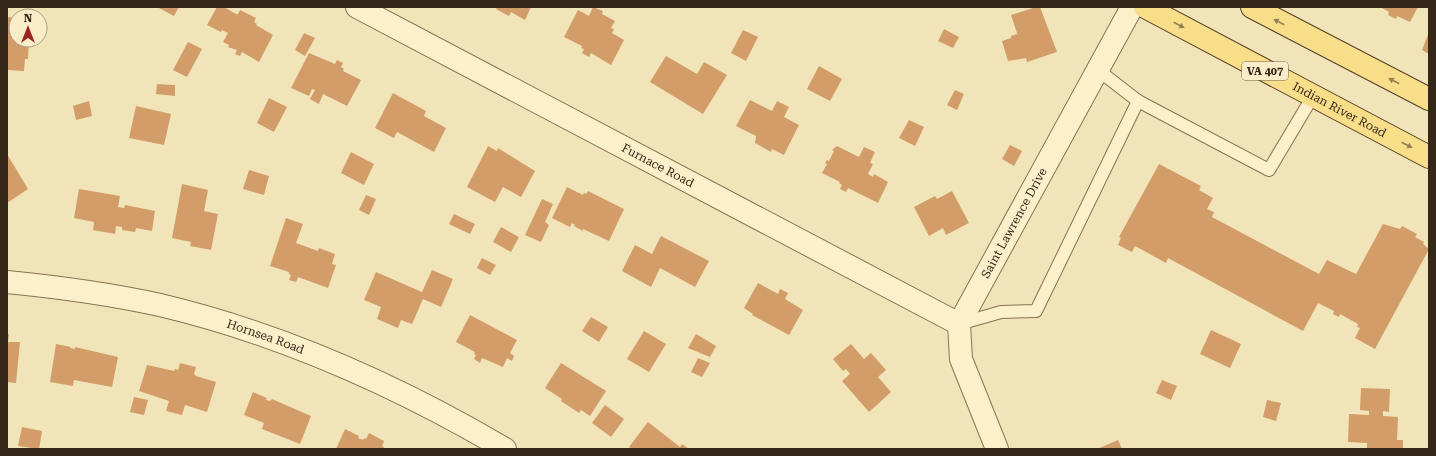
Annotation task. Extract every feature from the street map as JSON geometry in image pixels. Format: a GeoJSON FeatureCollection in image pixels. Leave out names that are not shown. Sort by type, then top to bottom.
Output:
{"type":"FeatureCollection","features":[{"type":"Feature","properties":{"kind":"main road","name":"Indian River Road"},"geometry":{"type":"LineString","coordinates":[[1145,7],[1429,157]]}},
{"type":"Feature","properties":{"kind":"main road"},"geometry":{"type":"LineString","coordinates":[[1252,7],[1429,99]]}},
{"type":"Feature","properties":{"kind":"street","name":"Furnace Road"},"geometry":{"type":"LineString","coordinates":[[357,7],[959,324]]}},
{"type":"Feature","properties":{"kind":"street","name":"Saint Lawrence Drive"},"geometry":{"type":"LineString","coordinates":[[959,324],[1132,7]]}},
{"type":"Feature","properties":{"kind":"street","name":"Hornsea Road"},"geometry":{"type":"LineString","coordinates":[[7,282],[78,291],[159,305],[238,326],[355,372],[459,422],[506,449]]}},
{"type":"Feature","properties":{"kind":"street"},"geometry":{"type":"LineString","coordinates":[[959,324],[960,360],[997,449]]}},
{"type":"Feature","properties":{"kind":"lane"},"geometry":{"type":"LineString","coordinates":[[1098,70],[1138,101],[1269,170],[1313,96]]}},
{"type":"Feature","properties":{"kind":"lane"},"geometry":{"type":"LineString","coordinates":[[959,324],[1002,312],[1036,311],[1138,101]]}},
{"type":"Feature","properties":{"kind":"building"},"geometry":{"type":"Polygon","coordinates":[[[157,7],[179,7],[174,16],[157,7]]]}},
{"type":"Feature","properties":{"kind":"building"},"geometry":{"type":"Polygon","coordinates":[[[217,7],[224,7],[236,14],[238,14],[240,10],[256,18],[254,22],[257,24],[256,25],[273,35],[259,62],[242,52],[240,56],[235,54],[237,50],[228,47],[229,45],[223,42],[228,33],[222,30],[221,32],[207,25],[217,7]]]}},
{"type":"Feature","properties":{"kind":"building"},"geometry":{"type":"Polygon","coordinates":[[[497,7],[531,7],[525,20],[511,12],[509,16],[496,9],[497,7]]]}},
{"type":"Feature","properties":{"kind":"building"},"geometry":{"type":"Polygon","coordinates":[[[593,7],[603,11],[602,14],[615,21],[611,28],[614,29],[612,33],[624,40],[611,65],[591,53],[589,57],[582,53],[584,49],[581,48],[582,46],[564,37],[578,10],[589,16],[593,7]]]}},
{"type":"Feature","properties":{"kind":"building"},"geometry":{"type":"Polygon","coordinates":[[[1040,7],[1057,52],[1027,62],[1026,58],[1008,61],[1002,41],[1017,34],[1018,36],[1011,15],[1040,7]]]}},
{"type":"Feature","properties":{"kind":"building"},"geometry":{"type":"Polygon","coordinates":[[[1380,7],[1418,7],[1410,22],[1397,16],[1396,19],[1388,15],[1389,12],[1380,7]]]}},
{"type":"Feature","properties":{"kind":"building"},"geometry":{"type":"Polygon","coordinates":[[[7,17],[8,48],[29,48],[28,59],[25,59],[24,71],[7,70],[7,17]]]}},
{"type":"Feature","properties":{"kind":"building"},"geometry":{"type":"Polygon","coordinates":[[[944,29],[959,37],[953,48],[938,41],[944,29]]]}},
{"type":"Feature","properties":{"kind":"building"},"geometry":{"type":"Polygon","coordinates":[[[743,30],[758,37],[746,61],[731,53],[743,30]]]}},
{"type":"Feature","properties":{"kind":"building"},"geometry":{"type":"Polygon","coordinates":[[[1429,32],[1429,54],[1422,50],[1429,32]]]}},
{"type":"Feature","properties":{"kind":"building"},"geometry":{"type":"Polygon","coordinates":[[[304,33],[315,38],[305,56],[295,50],[304,33]]]}},
{"type":"Feature","properties":{"kind":"building"},"geometry":{"type":"Polygon","coordinates":[[[188,42],[202,49],[187,77],[173,70],[188,42]]]}},
{"type":"Feature","properties":{"kind":"building"},"geometry":{"type":"Polygon","coordinates":[[[309,53],[335,64],[337,60],[343,63],[341,67],[344,69],[343,71],[361,80],[347,106],[323,94],[319,104],[310,99],[315,90],[312,89],[309,96],[291,88],[309,53]]]}},
{"type":"Feature","properties":{"kind":"building"},"geometry":{"type":"Polygon","coordinates":[[[666,56],[697,74],[704,62],[727,75],[703,114],[650,82],[666,56]]]}},
{"type":"Feature","properties":{"kind":"building"},"geometry":{"type":"Polygon","coordinates":[[[819,66],[842,79],[830,101],[807,89],[819,66]]]}},
{"type":"Feature","properties":{"kind":"building"},"geometry":{"type":"Polygon","coordinates":[[[157,84],[175,85],[175,96],[156,94],[157,84]]]}},
{"type":"Feature","properties":{"kind":"building"},"geometry":{"type":"Polygon","coordinates":[[[955,90],[964,94],[957,110],[947,105],[955,90]]]}},
{"type":"Feature","properties":{"kind":"building"},"geometry":{"type":"Polygon","coordinates":[[[393,93],[426,111],[424,116],[446,128],[434,152],[397,132],[394,138],[375,128],[393,93]]]}},
{"type":"Feature","properties":{"kind":"building"},"geometry":{"type":"Polygon","coordinates":[[[269,98],[287,107],[274,132],[257,123],[269,98]]]}},
{"type":"Feature","properties":{"kind":"building"},"geometry":{"type":"Polygon","coordinates":[[[750,100],[772,111],[777,101],[789,107],[784,117],[799,125],[784,155],[772,149],[771,152],[755,143],[756,136],[736,126],[750,100]]]}},
{"type":"Feature","properties":{"kind":"building"},"geometry":{"type":"Polygon","coordinates":[[[89,101],[92,116],[76,120],[73,106],[89,101]]]}},
{"type":"Feature","properties":{"kind":"building"},"geometry":{"type":"Polygon","coordinates":[[[136,106],[171,114],[164,145],[129,138],[136,106]]]}},
{"type":"Feature","properties":{"kind":"building"},"geometry":{"type":"Polygon","coordinates":[[[909,120],[924,127],[915,146],[899,138],[909,120]]]}},
{"type":"Feature","properties":{"kind":"building"},"geometry":{"type":"Polygon","coordinates":[[[1010,145],[1022,151],[1014,166],[1002,159],[1010,145]]]}},
{"type":"Feature","properties":{"kind":"building"},"geometry":{"type":"Polygon","coordinates":[[[488,146],[497,151],[498,148],[535,171],[521,197],[503,187],[495,202],[467,187],[488,146]]]}},
{"type":"Feature","properties":{"kind":"building"},"geometry":{"type":"Polygon","coordinates":[[[837,146],[859,157],[864,147],[875,152],[870,163],[873,164],[868,174],[873,177],[874,174],[888,182],[878,203],[848,188],[846,192],[840,189],[842,185],[839,183],[840,182],[822,173],[827,164],[825,163],[827,160],[829,161],[834,151],[832,150],[837,146]]]}},
{"type":"Feature","properties":{"kind":"building"},"geometry":{"type":"Polygon","coordinates":[[[351,152],[374,164],[364,185],[341,173],[351,152]]]}},
{"type":"Feature","properties":{"kind":"building"},"geometry":{"type":"Polygon","coordinates":[[[7,154],[28,189],[7,203],[7,154]]]}},
{"type":"Feature","properties":{"kind":"building"},"geometry":{"type":"Polygon","coordinates":[[[1159,164],[1201,186],[1199,190],[1213,198],[1207,209],[1214,212],[1212,217],[1319,274],[1327,260],[1356,274],[1383,224],[1400,229],[1402,226],[1417,234],[1415,237],[1424,242],[1423,244],[1429,249],[1375,349],[1355,338],[1360,328],[1357,327],[1358,324],[1340,314],[1339,317],[1333,314],[1334,311],[1318,303],[1303,331],[1168,258],[1166,263],[1135,246],[1132,252],[1118,245],[1121,238],[1119,237],[1159,164]]]}},
{"type":"Feature","properties":{"kind":"building"},"geometry":{"type":"Polygon","coordinates":[[[249,170],[269,176],[264,195],[243,189],[249,170]]]}},
{"type":"Feature","properties":{"kind":"building"},"geometry":{"type":"Polygon","coordinates":[[[182,184],[208,190],[204,211],[218,214],[211,250],[190,246],[191,242],[172,238],[182,184]]]}},
{"type":"Feature","properties":{"kind":"building"},"geometry":{"type":"Polygon","coordinates":[[[567,187],[583,195],[588,191],[624,209],[609,241],[583,229],[583,231],[574,226],[575,225],[572,223],[570,227],[552,218],[567,187]]]}},
{"type":"Feature","properties":{"kind":"building"},"geometry":{"type":"Polygon","coordinates":[[[79,189],[120,196],[118,207],[124,208],[125,205],[155,211],[152,231],[136,228],[135,232],[122,230],[122,227],[116,226],[115,234],[93,230],[94,222],[74,218],[79,189]]]}},
{"type":"Feature","properties":{"kind":"building"},"geometry":{"type":"Polygon","coordinates":[[[952,191],[969,223],[946,235],[943,228],[929,236],[914,207],[935,196],[937,199],[952,191]]]}},
{"type":"Feature","properties":{"kind":"building"},"geometry":{"type":"Polygon","coordinates":[[[366,195],[376,199],[369,215],[359,210],[366,195]]]}},
{"type":"Feature","properties":{"kind":"building"},"geometry":{"type":"Polygon","coordinates":[[[542,199],[553,204],[545,222],[549,225],[541,242],[525,235],[542,199]]]}},
{"type":"Feature","properties":{"kind":"building"},"geometry":{"type":"Polygon","coordinates":[[[454,214],[475,224],[470,234],[449,224],[454,214]]]}},
{"type":"Feature","properties":{"kind":"building"},"geometry":{"type":"Polygon","coordinates":[[[286,218],[303,224],[296,243],[318,251],[319,248],[335,254],[332,264],[336,265],[328,288],[298,277],[296,282],[289,280],[291,275],[289,272],[270,266],[286,218]]]}},
{"type":"Feature","properties":{"kind":"building"},"geometry":{"type":"Polygon","coordinates":[[[501,227],[519,237],[511,252],[493,242],[501,227]]]}},
{"type":"Feature","properties":{"kind":"building"},"geometry":{"type":"Polygon","coordinates":[[[661,236],[709,261],[695,287],[660,268],[651,287],[622,271],[635,245],[652,254],[661,236]]]}},
{"type":"Feature","properties":{"kind":"building"},"geometry":{"type":"Polygon","coordinates":[[[482,258],[496,265],[490,275],[477,268],[482,258]]]}},
{"type":"Feature","properties":{"kind":"building"},"geometry":{"type":"Polygon","coordinates":[[[432,270],[453,279],[441,307],[423,299],[412,324],[401,320],[398,328],[377,319],[381,307],[364,300],[376,272],[422,292],[432,270]]]}},
{"type":"Feature","properties":{"kind":"building"},"geometry":{"type":"Polygon","coordinates":[[[758,283],[778,294],[780,289],[788,293],[785,299],[803,310],[789,335],[752,315],[753,314],[744,308],[758,283]]]}},
{"type":"Feature","properties":{"kind":"building"},"geometry":{"type":"Polygon","coordinates":[[[470,315],[517,340],[510,353],[514,356],[512,361],[507,358],[503,367],[482,358],[480,363],[474,359],[476,355],[474,354],[475,352],[456,342],[470,315]]]}},
{"type":"Feature","properties":{"kind":"building"},"geometry":{"type":"Polygon","coordinates":[[[591,317],[608,327],[599,342],[582,331],[591,317]]]}},
{"type":"Feature","properties":{"kind":"building"},"geometry":{"type":"Polygon","coordinates":[[[1211,330],[1241,344],[1230,368],[1200,354],[1211,330]]]}},
{"type":"Feature","properties":{"kind":"building"},"geometry":{"type":"Polygon","coordinates":[[[644,331],[666,344],[649,372],[627,359],[644,331]]]}},
{"type":"Feature","properties":{"kind":"building"},"geometry":{"type":"Polygon","coordinates":[[[7,334],[9,334],[8,342],[20,342],[16,383],[7,382],[7,334]]]}},
{"type":"Feature","properties":{"kind":"building"},"geometry":{"type":"Polygon","coordinates":[[[696,334],[716,346],[710,357],[688,348],[696,334]]]}},
{"type":"Feature","properties":{"kind":"building"},"geometry":{"type":"Polygon","coordinates":[[[56,344],[118,357],[112,387],[74,380],[73,386],[50,382],[56,344]]]}},
{"type":"Feature","properties":{"kind":"building"},"geometry":{"type":"Polygon","coordinates":[[[851,344],[864,359],[871,353],[886,370],[878,377],[891,392],[869,412],[842,381],[850,374],[846,369],[843,371],[833,359],[851,344]]]}},
{"type":"Feature","properties":{"kind":"building"},"geometry":{"type":"Polygon","coordinates":[[[698,358],[710,363],[702,377],[691,372],[698,358]]]}},
{"type":"Feature","properties":{"kind":"building"},"geometry":{"type":"Polygon","coordinates":[[[180,363],[196,367],[194,374],[196,376],[216,382],[207,412],[185,405],[182,415],[166,411],[169,401],[139,391],[147,365],[174,371],[175,369],[178,370],[180,363]]]}},
{"type":"Feature","properties":{"kind":"building"},"geometry":{"type":"Polygon","coordinates":[[[561,363],[606,391],[590,416],[581,410],[579,413],[561,401],[562,399],[545,388],[561,363]]]}},
{"type":"Feature","properties":{"kind":"building"},"geometry":{"type":"Polygon","coordinates":[[[1162,380],[1177,386],[1171,400],[1156,393],[1162,380]]]}},
{"type":"Feature","properties":{"kind":"building"},"geometry":{"type":"Polygon","coordinates":[[[1361,388],[1390,389],[1389,412],[1383,411],[1383,416],[1398,417],[1397,440],[1403,440],[1403,449],[1367,449],[1367,443],[1348,442],[1349,414],[1369,415],[1369,411],[1360,410],[1361,388]]]}},
{"type":"Feature","properties":{"kind":"building"},"geometry":{"type":"Polygon","coordinates":[[[253,392],[267,398],[266,400],[270,401],[272,399],[311,416],[300,444],[262,429],[264,423],[244,415],[253,392]]]}},
{"type":"Feature","properties":{"kind":"building"},"geometry":{"type":"Polygon","coordinates":[[[134,397],[148,400],[144,415],[130,412],[134,397]]]}},
{"type":"Feature","properties":{"kind":"building"},"geometry":{"type":"Polygon","coordinates":[[[1267,400],[1281,403],[1276,421],[1263,417],[1267,400]]]}},
{"type":"Feature","properties":{"kind":"building"},"geometry":{"type":"Polygon","coordinates":[[[605,405],[624,419],[611,437],[592,423],[605,405]]]}},
{"type":"Feature","properties":{"kind":"building"},"geometry":{"type":"Polygon","coordinates":[[[648,422],[680,447],[682,444],[689,449],[632,449],[629,447],[648,422]]]}},
{"type":"Feature","properties":{"kind":"building"},"geometry":{"type":"Polygon","coordinates":[[[22,427],[42,431],[39,449],[18,446],[22,427]]]}},
{"type":"Feature","properties":{"kind":"building"},"geometry":{"type":"Polygon","coordinates":[[[345,429],[359,436],[358,438],[363,440],[364,438],[366,439],[369,433],[384,441],[382,446],[384,447],[383,449],[336,449],[345,429]]]}},
{"type":"Feature","properties":{"kind":"building"},"geometry":{"type":"Polygon","coordinates":[[[1118,440],[1122,449],[1097,449],[1118,440]]]}}]}
